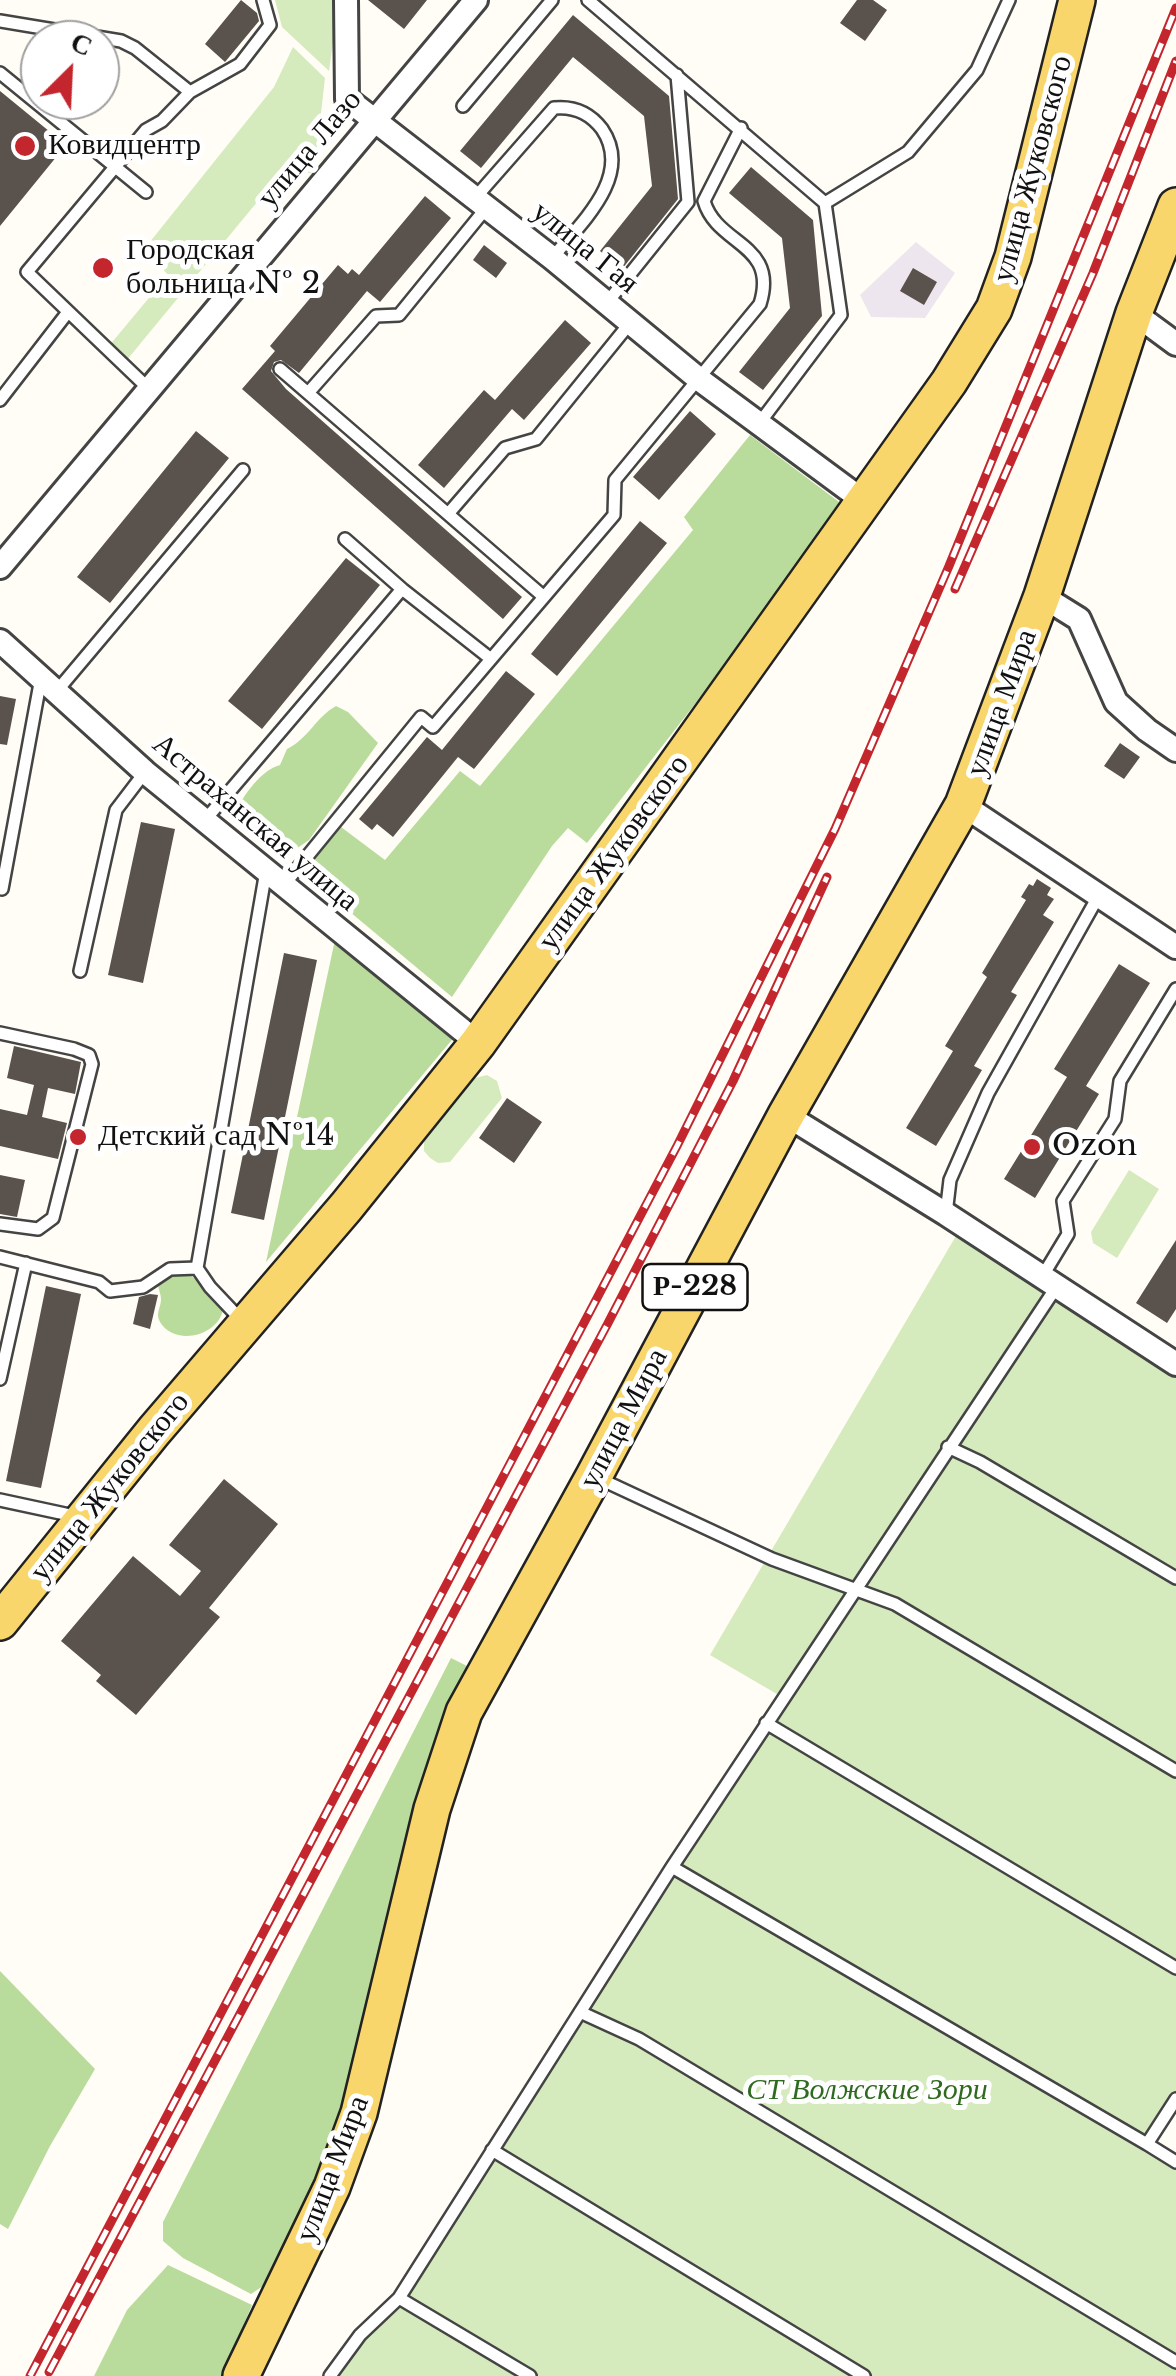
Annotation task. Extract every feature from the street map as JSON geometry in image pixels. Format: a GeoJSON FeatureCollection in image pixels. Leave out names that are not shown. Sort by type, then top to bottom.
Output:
{"type":"FeatureCollection","features":[{"type":"Feature","properties":{"kind":"main road","name":"улица Жуковского"},"geometry":{"type":"LineString","coordinates":[[0,1622],[244,1323],[346,1207],[478,1042],[950,382],[994,310],[1028,204],[1077,0]]}},
{"type":"Feature","properties":{"kind":"main road","name":"улица Мира"},"geometry":{"type":"LineString","coordinates":[[241,2376],[332,2187],[359,2112],[432,1809],[464,1712],[786,1114],[964,805],[1042,596],[1134,313],[1176,206]]}},
{"type":"Feature","properties":{"kind":"street","name":"улица Гая"},"geometry":{"type":"LineString","coordinates":[[346,0],[347,99],[552,258],[700,380],[865,502]]}},
{"type":"Feature","properties":{"kind":"street","name":"улица Лазо"},"geometry":{"type":"LineString","coordinates":[[0,567],[476,0]]}},
{"type":"Feature","properties":{"kind":"street"},"geometry":{"type":"LineString","coordinates":[[1134,313],[1176,344]]}},
{"type":"Feature","properties":{"kind":"street"},"geometry":{"type":"LineString","coordinates":[[1042,596],[1080,618],[1116,702],[1176,750]]}},
{"type":"Feature","properties":{"kind":"street","name":"Астраханская улица"},"geometry":{"type":"LineString","coordinates":[[0,641],[145,772],[478,1042]]}},
{"type":"Feature","properties":{"kind":"street"},"geometry":{"type":"LineString","coordinates":[[964,805],[1176,947]]}},
{"type":"Feature","properties":{"kind":"street"},"geometry":{"type":"LineString","coordinates":[[786,1114],[1173,1355]]}},
{"type":"Feature","properties":{"kind":"lane"},"geometry":{"type":"LineString","coordinates":[[149,388],[27,272],[146,130],[190,92],[226,74],[252,50],[270,25],[264,0]]}},
{"type":"Feature","properties":{"kind":"lane"},"geometry":{"type":"LineString","coordinates":[[463,106],[552,0]]}},
{"type":"Feature","properties":{"kind":"lane"},"geometry":{"type":"LineString","coordinates":[[588,0],[825,204],[841,315],[758,425]]}},
{"type":"Feature","properties":{"kind":"lane"},"geometry":{"type":"LineString","coordinates":[[825,204],[908,152],[977,70],[1010,0]]}},
{"type":"Feature","properties":{"kind":"lane"},"geometry":{"type":"LineString","coordinates":[[0,21],[121,41],[190,92]]}},
{"type":"Feature","properties":{"kind":"lane"},"geometry":{"type":"LineString","coordinates":[[0,73],[146,192]]}},
{"type":"Feature","properties":{"kind":"lane"},"geometry":{"type":"LineString","coordinates":[[606,304],[688,202],[677,74]]}},
{"type":"Feature","properties":{"kind":"lane"},"geometry":{"type":"LineString","coordinates":[[308,392],[376,316],[399,315],[554,108],[569,106],[595,120],[611,144],[608,182],[595,205],[552,258]]}},
{"type":"Feature","properties":{"kind":"lane"},"geometry":{"type":"LineString","coordinates":[[244,1323],[197,1268],[274,878],[421,717],[434,727],[614,515],[615,480],[760,304],[764,272],[756,257],[711,216],[704,201],[740,128]]}},
{"type":"Feature","properties":{"kind":"lane"},"geometry":{"type":"LineString","coordinates":[[0,400],[68,312]]}},
{"type":"Feature","properties":{"kind":"lane"},"geometry":{"type":"LineString","coordinates":[[448,514],[505,448],[536,439],[630,323]]}},
{"type":"Feature","properties":{"kind":"lane"},"geometry":{"type":"LineString","coordinates":[[280,368],[544,597]]}},
{"type":"Feature","properties":{"kind":"lane"},"geometry":{"type":"LineString","coordinates":[[2,889],[48,685],[243,470]]}},
{"type":"Feature","properties":{"kind":"lane"},"geometry":{"type":"LineString","coordinates":[[345,540],[491,660]]}},
{"type":"Feature","properties":{"kind":"lane"},"geometry":{"type":"LineString","coordinates":[[206,819],[402,589]]}},
{"type":"Feature","properties":{"kind":"lane"},"geometry":{"type":"LineString","coordinates":[[80,971],[116,810],[145,772]]}},
{"type":"Feature","properties":{"kind":"lane"},"geometry":{"type":"LineString","coordinates":[[946,1214],[950,1180],[988,1093],[1098,895]]}},
{"type":"Feature","properties":{"kind":"lane"},"geometry":{"type":"LineString","coordinates":[[330,2376],[360,2335],[399,2298],[672,1867],[948,1446],[1050,1281],[1068,1234],[1063,1201],[1115,1119],[1120,1082],[1176,989]]}},
{"type":"Feature","properties":{"kind":"lane"},"geometry":{"type":"LineString","coordinates":[[0,1033],[74,1049],[89,1056],[92,1064],[53,1218],[38,1230],[0,1224]]}},
{"type":"Feature","properties":{"kind":"lane"},"geometry":{"type":"LineString","coordinates":[[0,1256],[99,1282],[110,1291],[143,1287],[170,1269],[197,1268]]}},
{"type":"Feature","properties":{"kind":"lane"},"geometry":{"type":"LineString","coordinates":[[0,1379],[26,1262]]}},
{"type":"Feature","properties":{"kind":"lane"},"geometry":{"type":"LineString","coordinates":[[948,1446],[1176,1578]]}},
{"type":"Feature","properties":{"kind":"lane"},"geometry":{"type":"LineString","coordinates":[[594,1476],[772,1559],[895,1604],[1176,1771]]}},
{"type":"Feature","properties":{"kind":"lane"},"geometry":{"type":"LineString","coordinates":[[0,1500],[85,1519]]}},
{"type":"Feature","properties":{"kind":"lane"},"geometry":{"type":"LineString","coordinates":[[766,1723],[1176,1968]]}},
{"type":"Feature","properties":{"kind":"lane"},"geometry":{"type":"LineString","coordinates":[[672,1867],[1176,2162]]}},
{"type":"Feature","properties":{"kind":"lane"},"geometry":{"type":"LineString","coordinates":[[580,2012],[639,2040],[1176,2362]]}},
{"type":"Feature","properties":{"kind":"lane"},"geometry":{"type":"LineString","coordinates":[[1147,2144],[1176,2100]]}},
{"type":"Feature","properties":{"kind":"lane"},"geometry":{"type":"LineString","coordinates":[[492,2150],[864,2376]]}},
{"type":"Feature","properties":{"kind":"lane"},"geometry":{"type":"LineString","coordinates":[[399,2298],[530,2376]]}},
{"type":"Feature","properties":{"kind":"shaded area"},"geometry":{"type":"Polygon","coordinates":[[[916,242],[955,273],[925,318],[871,317],[860,295],[916,242]]]}},
{"type":"Feature","properties":{"kind":"green space"},"geometry":{"type":"Polygon","coordinates":[[[275,0],[339,0],[329,71],[282,27],[275,0]]]}},
{"type":"Feature","properties":{"kind":"green space"},"geometry":{"type":"Polygon","coordinates":[[[293,47],[325,78],[314,174],[294,170],[281,173],[126,361],[108,347],[168,275],[145,248],[274,87],[293,47]]]}},
{"type":"Feature","properties":{"kind":"green space"},"geometry":{"type":"Polygon","coordinates":[[[750,435],[847,508],[587,843],[568,828],[552,846],[452,997],[302,872],[341,827],[385,860],[460,771],[480,786],[693,530],[684,517],[750,435]]]}},
{"type":"Feature","properties":{"kind":"green space"},"geometry":{"type":"Polygon","coordinates":[[[336,706],[348,712],[378,743],[309,840],[283,858],[261,834],[240,822],[235,812],[260,778],[280,765],[287,749],[336,706]]]}},
{"type":"Feature","properties":{"kind":"green space"},"geometry":{"type":"Polygon","coordinates":[[[336,935],[456,1035],[266,1262],[336,935]]]}},
{"type":"Feature","properties":{"kind":"green space"},"geometry":{"type":"Polygon","coordinates":[[[487,1075],[497,1081],[502,1098],[450,1162],[438,1163],[424,1151],[424,1138],[475,1078],[487,1075]]]}},
{"type":"Feature","properties":{"kind":"green space"},"geometry":{"type":"Polygon","coordinates":[[[1129,1170],[1159,1189],[1117,1258],[1093,1243],[1091,1232],[1129,1170]]]}},
{"type":"Feature","properties":{"kind":"green space","name":"СТ Волжские Зори"},"geometry":{"type":"Polygon","coordinates":[[[963,1224],[1176,1364],[1176,2099],[1147,2144],[1176,2162],[1176,2376],[330,2376],[399,2298],[782,1697],[710,1655],[963,1224]]]}},
{"type":"Feature","properties":{"kind":"green space"},"geometry":{"type":"Polygon","coordinates":[[[183,1272],[206,1287],[223,1310],[213,1327],[185,1336],[166,1329],[158,1316],[158,1283],[163,1276],[183,1272]]]}},
{"type":"Feature","properties":{"kind":"green space"},"geometry":{"type":"Polygon","coordinates":[[[451,1658],[471,1668],[333,2156],[275,2278],[251,2294],[183,2258],[163,2241],[163,2222],[451,1658]]]}},
{"type":"Feature","properties":{"kind":"green space"},"geometry":{"type":"Polygon","coordinates":[[[0,1971],[95,2069],[8,2229],[0,2224],[0,1971]]]}},
{"type":"Feature","properties":{"kind":"green space"},"geometry":{"type":"Polygon","coordinates":[[[168,2265],[252,2305],[222,2376],[94,2376],[127,2310],[168,2265]]]}},
{"type":"Feature","properties":{"kind":"building"},"geometry":{"type":"Polygon","coordinates":[[[241,0],[257,13],[259,21],[225,62],[205,44],[241,0]]]}},
{"type":"Feature","properties":{"kind":"building"},"geometry":{"type":"Polygon","coordinates":[[[368,0],[427,0],[404,29],[368,0]]]}},
{"type":"Feature","properties":{"kind":"building"},"geometry":{"type":"Polygon","coordinates":[[[857,0],[873,0],[887,10],[865,41],[840,23],[857,0]]]}},
{"type":"Feature","properties":{"kind":"building"},"geometry":{"type":"Polygon","coordinates":[[[573,15],[669,96],[678,199],[622,269],[600,251],[652,186],[644,116],[573,57],[481,168],[460,151],[573,15]]]}},
{"type":"Feature","properties":{"kind":"building"},"geometry":{"type":"Polygon","coordinates":[[[0,91],[20,107],[20,120],[35,120],[66,145],[0,226],[0,91]]]}},
{"type":"Feature","properties":{"kind":"building"},"geometry":{"type":"Polygon","coordinates":[[[751,167],[813,220],[822,316],[763,390],[739,372],[790,308],[782,238],[729,193],[751,167]]]}},
{"type":"Feature","properties":{"kind":"building"},"geometry":{"type":"Polygon","coordinates":[[[425,196],[451,218],[380,302],[367,291],[299,373],[281,360],[274,362],[271,371],[286,389],[522,597],[503,619],[242,389],[275,351],[270,346],[338,265],[348,274],[352,269],[359,275],[425,196]]]}},
{"type":"Feature","properties":{"kind":"building"},"geometry":{"type":"Polygon","coordinates":[[[484,245],[507,263],[496,278],[473,260],[484,245]]]}},
{"type":"Feature","properties":{"kind":"building"},"geometry":{"type":"Polygon","coordinates":[[[913,268],[937,282],[924,305],[900,291],[913,268]]]}},
{"type":"Feature","properties":{"kind":"building"},"geometry":{"type":"Polygon","coordinates":[[[565,320],[591,343],[524,420],[512,409],[444,488],[418,465],[484,390],[495,400],[565,320]]]}},
{"type":"Feature","properties":{"kind":"building"},"geometry":{"type":"Polygon","coordinates":[[[690,411],[716,434],[659,500],[633,477],[690,411]]]}},
{"type":"Feature","properties":{"kind":"building"},"geometry":{"type":"Polygon","coordinates":[[[196,431],[229,458],[110,603],[77,577],[196,431]]]}},
{"type":"Feature","properties":{"kind":"building"},"geometry":{"type":"Polygon","coordinates":[[[640,521],[667,543],[557,676],[531,654],[640,521]]]}},
{"type":"Feature","properties":{"kind":"building"},"geometry":{"type":"Polygon","coordinates":[[[346,558],[380,585],[262,729],[228,701],[346,558]]]}},
{"type":"Feature","properties":{"kind":"building"},"geometry":{"type":"Polygon","coordinates":[[[506,671],[535,694],[474,769],[458,757],[393,837],[377,824],[372,830],[359,819],[427,737],[442,750],[506,671]]]}},
{"type":"Feature","properties":{"kind":"building"},"geometry":{"type":"Polygon","coordinates":[[[0,696],[16,699],[7,745],[0,744],[0,696]]]}},
{"type":"Feature","properties":{"kind":"building"},"geometry":{"type":"Polygon","coordinates":[[[1120,743],[1140,757],[1124,779],[1104,766],[1120,743]]]}},
{"type":"Feature","properties":{"kind":"building"},"geometry":{"type":"Polygon","coordinates":[[[141,822],[175,829],[143,983],[108,975],[141,822]]]}},
{"type":"Feature","properties":{"kind":"building"},"geometry":{"type":"Polygon","coordinates":[[[1037,879],[1051,888],[1047,895],[1054,899],[1043,915],[1054,922],[1011,992],[1017,995],[974,1066],[982,1070],[936,1146],[906,1128],[953,1051],[945,1046],[987,977],[982,973],[1026,900],[1021,897],[1037,879]]]}},
{"type":"Feature","properties":{"kind":"building"},"geometry":{"type":"Polygon","coordinates":[[[284,953],[317,960],[264,1220],[231,1213],[284,953]]]}},
{"type":"Feature","properties":{"kind":"building"},"geometry":{"type":"Polygon","coordinates":[[[1119,964],[1150,983],[1086,1086],[1099,1094],[1035,1198],[1004,1179],[1067,1077],[1054,1069],[1119,964]]]}},
{"type":"Feature","properties":{"kind":"building"},"geometry":{"type":"Polygon","coordinates":[[[14,1046],[81,1062],[75,1094],[48,1088],[42,1117],[67,1123],[58,1159],[0,1146],[0,1109],[27,1115],[34,1085],[7,1078],[14,1046]]]}},
{"type":"Feature","properties":{"kind":"building"},"geometry":{"type":"Polygon","coordinates":[[[507,1098],[542,1122],[514,1163],[479,1138],[507,1098]]]}},
{"type":"Feature","properties":{"kind":"building"},"geometry":{"type":"Polygon","coordinates":[[[0,1175],[25,1180],[17,1217],[0,1214],[0,1175]]]}},
{"type":"Feature","properties":{"kind":"building"},"geometry":{"type":"Polygon","coordinates":[[[1176,1240],[1176,1309],[1167,1323],[1136,1303],[1176,1240]]]}},
{"type":"Feature","properties":{"kind":"building"},"geometry":{"type":"Polygon","coordinates":[[[46,1286],[81,1294],[41,1488],[6,1481],[46,1286]]]}},
{"type":"Feature","properties":{"kind":"building"},"geometry":{"type":"Polygon","coordinates":[[[158,1295],[150,1329],[133,1324],[139,1297],[158,1295]]]}},
{"type":"Feature","properties":{"kind":"building"},"geometry":{"type":"Polygon","coordinates":[[[224,1479],[278,1524],[209,1608],[220,1617],[136,1715],[96,1681],[101,1675],[61,1641],[133,1556],[180,1596],[201,1571],[169,1545],[224,1479]]]}},
{"type":"Feature","properties":{"kind":"railway"},"geometry":{"type":"LineString","coordinates":[[30,2376],[677,1146],[835,829],[949,566],[1176,8]]}},
{"type":"Feature","properties":{"kind":"railway"},"geometry":{"type":"LineString","coordinates":[[955,589],[1093,273],[1176,61]]}},
{"type":"Feature","properties":{"kind":"railway"},"geometry":{"type":"LineString","coordinates":[[49,2372],[607,1325],[733,1081],[827,877]]}},
{"type":"Feature","properties":{"kind":"place","name":"Ковидцентр"},"geometry":{"type":"Point","coordinates":[25,146]}},
{"type":"Feature","properties":{"kind":"place","name":"Городская больница № 2"},"geometry":{"type":"Point","coordinates":[103,268]}},
{"type":"Feature","properties":{"kind":"place","name":"Детский сад №14"},"geometry":{"type":"Point","coordinates":[78,1137]}},
{"type":"Feature","properties":{"kind":"place","name":"Ozon"},"geometry":{"type":"Point","coordinates":[1032,1147]}}]}
